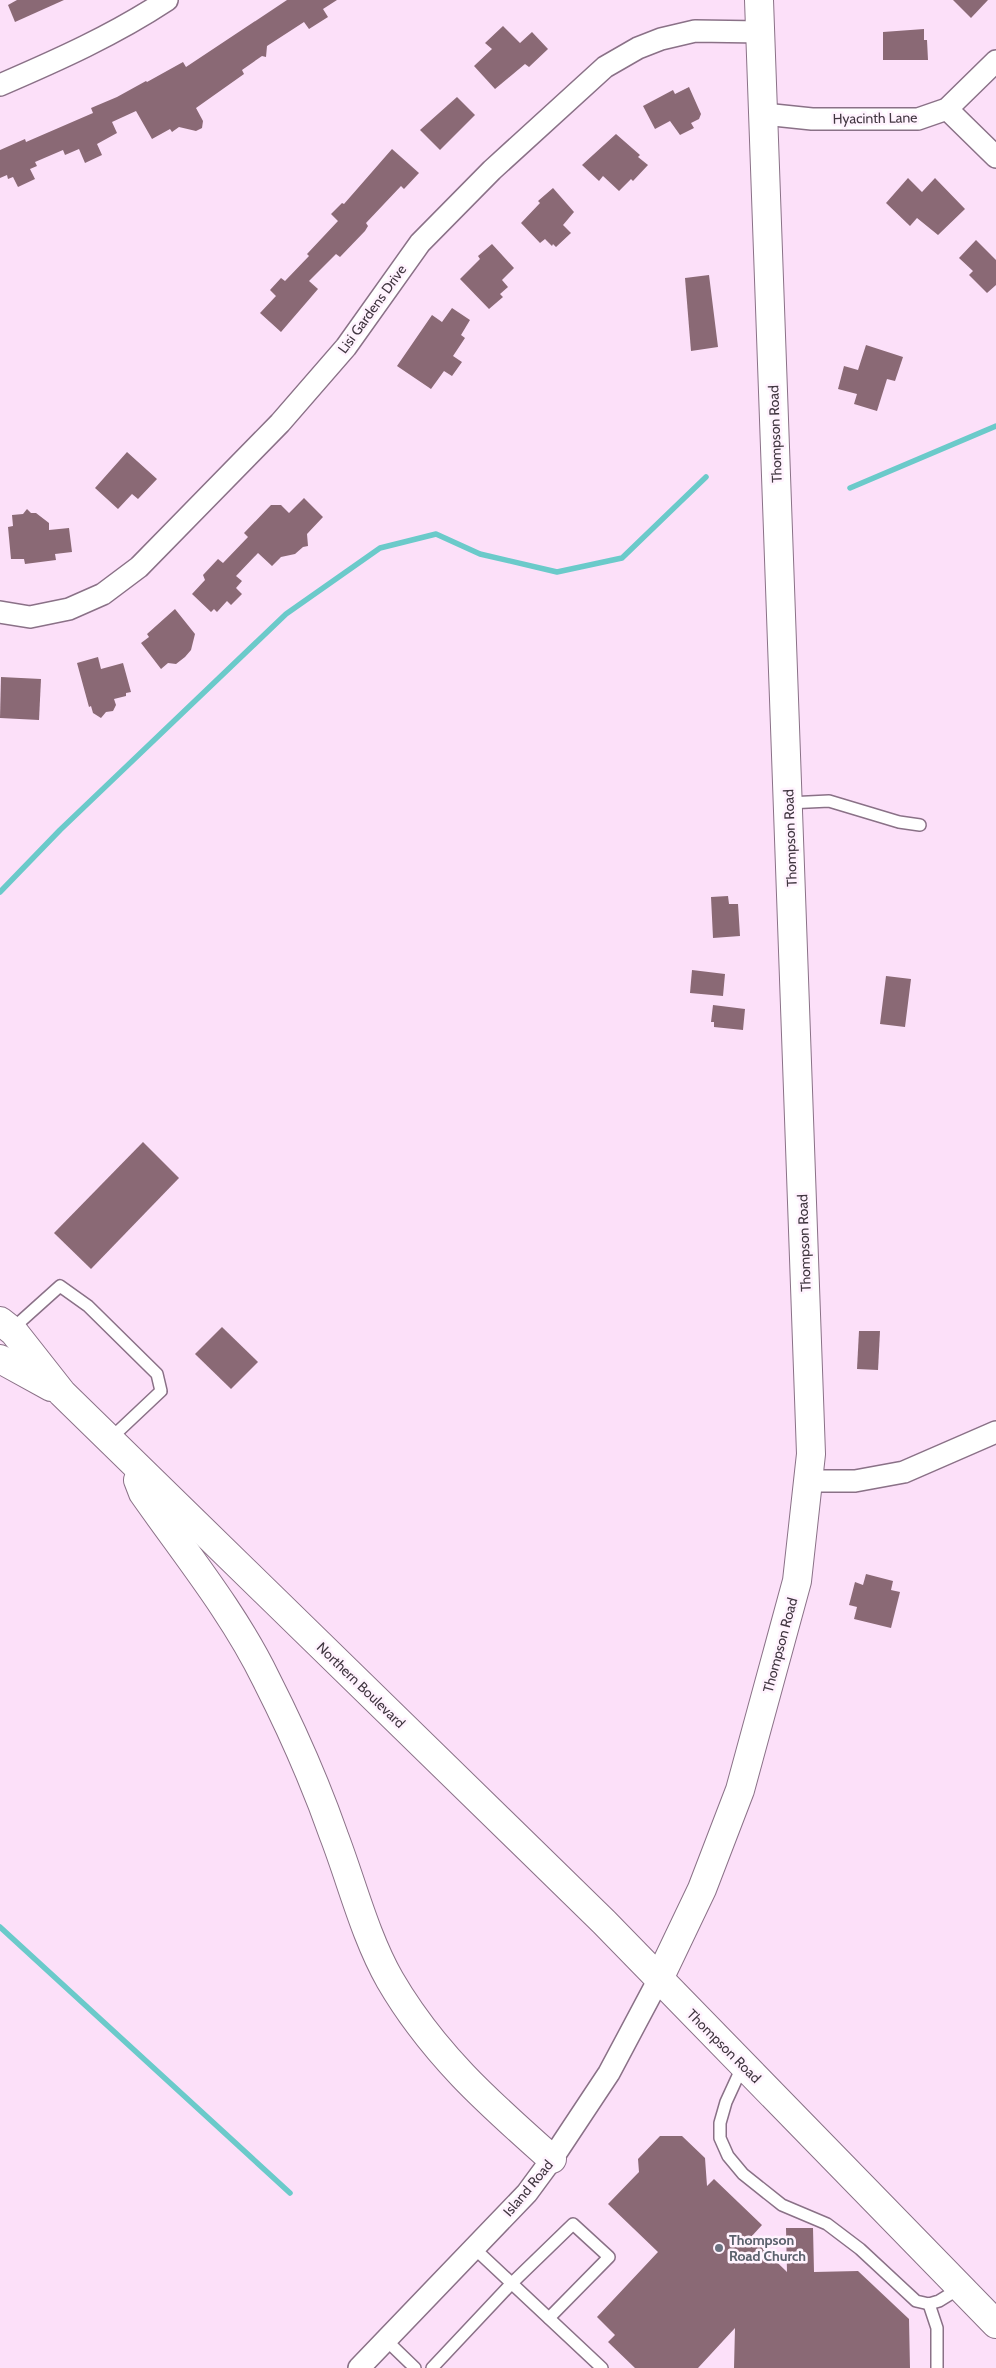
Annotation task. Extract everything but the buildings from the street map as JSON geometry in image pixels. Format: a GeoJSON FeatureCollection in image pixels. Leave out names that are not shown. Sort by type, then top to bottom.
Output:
{"type":"FeatureCollection","features":[{"type":"Feature","properties":{"kind":"street"},"geometry":{"type":"LineString","coordinates":[[0,85],[90,46],[136,21],[167,0]]}},
{"type":"Feature","properties":{"kind":"street","name":"Thompson Road"},"geometry":{"type":"LineString","coordinates":[[760,0],[812,1454],[797,1581],[740,1790],[702,1888],[659,1979],[996,2324]]}},
{"type":"Feature","properties":{"kind":"street","name":"Lisi Gardens Drive"},"geometry":{"type":"LineString","coordinates":[[0,612],[30,617],[70,609],[103,594],[140,567],[280,423],[346,347],[420,243],[492,170],[605,67],[638,48],[661,39],[695,31],[762,32]]}},
{"type":"Feature","properties":{"kind":"street"},"geometry":{"type":"LineString","coordinates":[[996,61],[947,109],[996,157]]}},
{"type":"Feature","properties":{"kind":"street","name":"Hyacinth Lane"},"geometry":{"type":"LineString","coordinates":[[764,114],[812,119],[918,119],[947,109]]}},
{"type":"Feature","properties":{"kind":"street","name":"Northern Boulevard"},"geometry":{"type":"LineString","coordinates":[[6,1325],[62,1393],[604,1922],[659,1979]]}},
{"type":"Feature","properties":{"kind":"street","name":"Northern Boulevard"},"geometry":{"type":"LineString","coordinates":[[0,1359],[62,1393]]}},
{"type":"Feature","properties":{"kind":"street"},"geometry":{"type":"LineString","coordinates":[[810,1481],[855,1481],[904,1472],[996,1432]]}},
{"type":"Feature","properties":{"kind":"street"},"geometry":{"type":"LineString","coordinates":[[130,1460],[143,1493],[228,1615],[265,1677],[303,1758],[330,1824],[374,1944],[390,1980],[442,2055],[475,2090],[552,2160]]}},
{"type":"Feature","properties":{"kind":"street","name":"Island Road"},"geometry":{"type":"LineString","coordinates":[[359,2368],[527,2193],[552,2160],[623,2050],[659,1979]]}},
{"type":"Feature","properties":{"kind":"lane"},"geometry":{"type":"LineString","coordinates":[[788,803],[829,801],[899,822],[920,825]]}},
{"type":"Feature","properties":{"kind":"lane"},"geometry":{"type":"LineString","coordinates":[[6,1325],[60,1286],[88,1306],[157,1374],[161,1391],[109,1440]]}},
{"type":"Feature","properties":{"kind":"lane"},"geometry":{"type":"LineString","coordinates":[[743,2065],[726,2102],[720,2123],[720,2138],[728,2156],[742,2174],[782,2205],[827,2224],[860,2249],[908,2296],[916,2301],[929,2304],[939,2301],[961,2288]]}},
{"type":"Feature","properties":{"kind":"lane"},"geometry":{"type":"LineString","coordinates":[[432,2368],[512,2284],[573,2224],[609,2257],[549,2318]]}},
{"type":"Feature","properties":{"kind":"lane"},"geometry":{"type":"LineString","coordinates":[[474,2248],[602,2368]]}},
{"type":"Feature","properties":{"kind":"lane"},"geometry":{"type":"LineString","coordinates":[[929,2304],[937,2328],[937,2368]]}},
{"type":"Feature","properties":{"kind":"lane"},"geometry":{"type":"LineString","coordinates":[[386,2340],[415,2368]]}},
{"type":"Feature","properties":{"kind":"waterway"},"geometry":{"type":"LineString","coordinates":[[850,488],[996,426]]}},
{"type":"Feature","properties":{"kind":"waterway"},"geometry":{"type":"LineString","coordinates":[[0,892],[60,830],[286,614],[380,548],[436,534],[480,554],[557,572],[622,558],[706,477]]}},
{"type":"Feature","properties":{"kind":"waterway"},"geometry":{"type":"LineString","coordinates":[[0,1927],[290,2193]]}},
{"type":"Feature","properties":{"kind":"place","name":"Thompson Road Church"},"geometry":{"type":"Point","coordinates":[719,2248]}}]}
